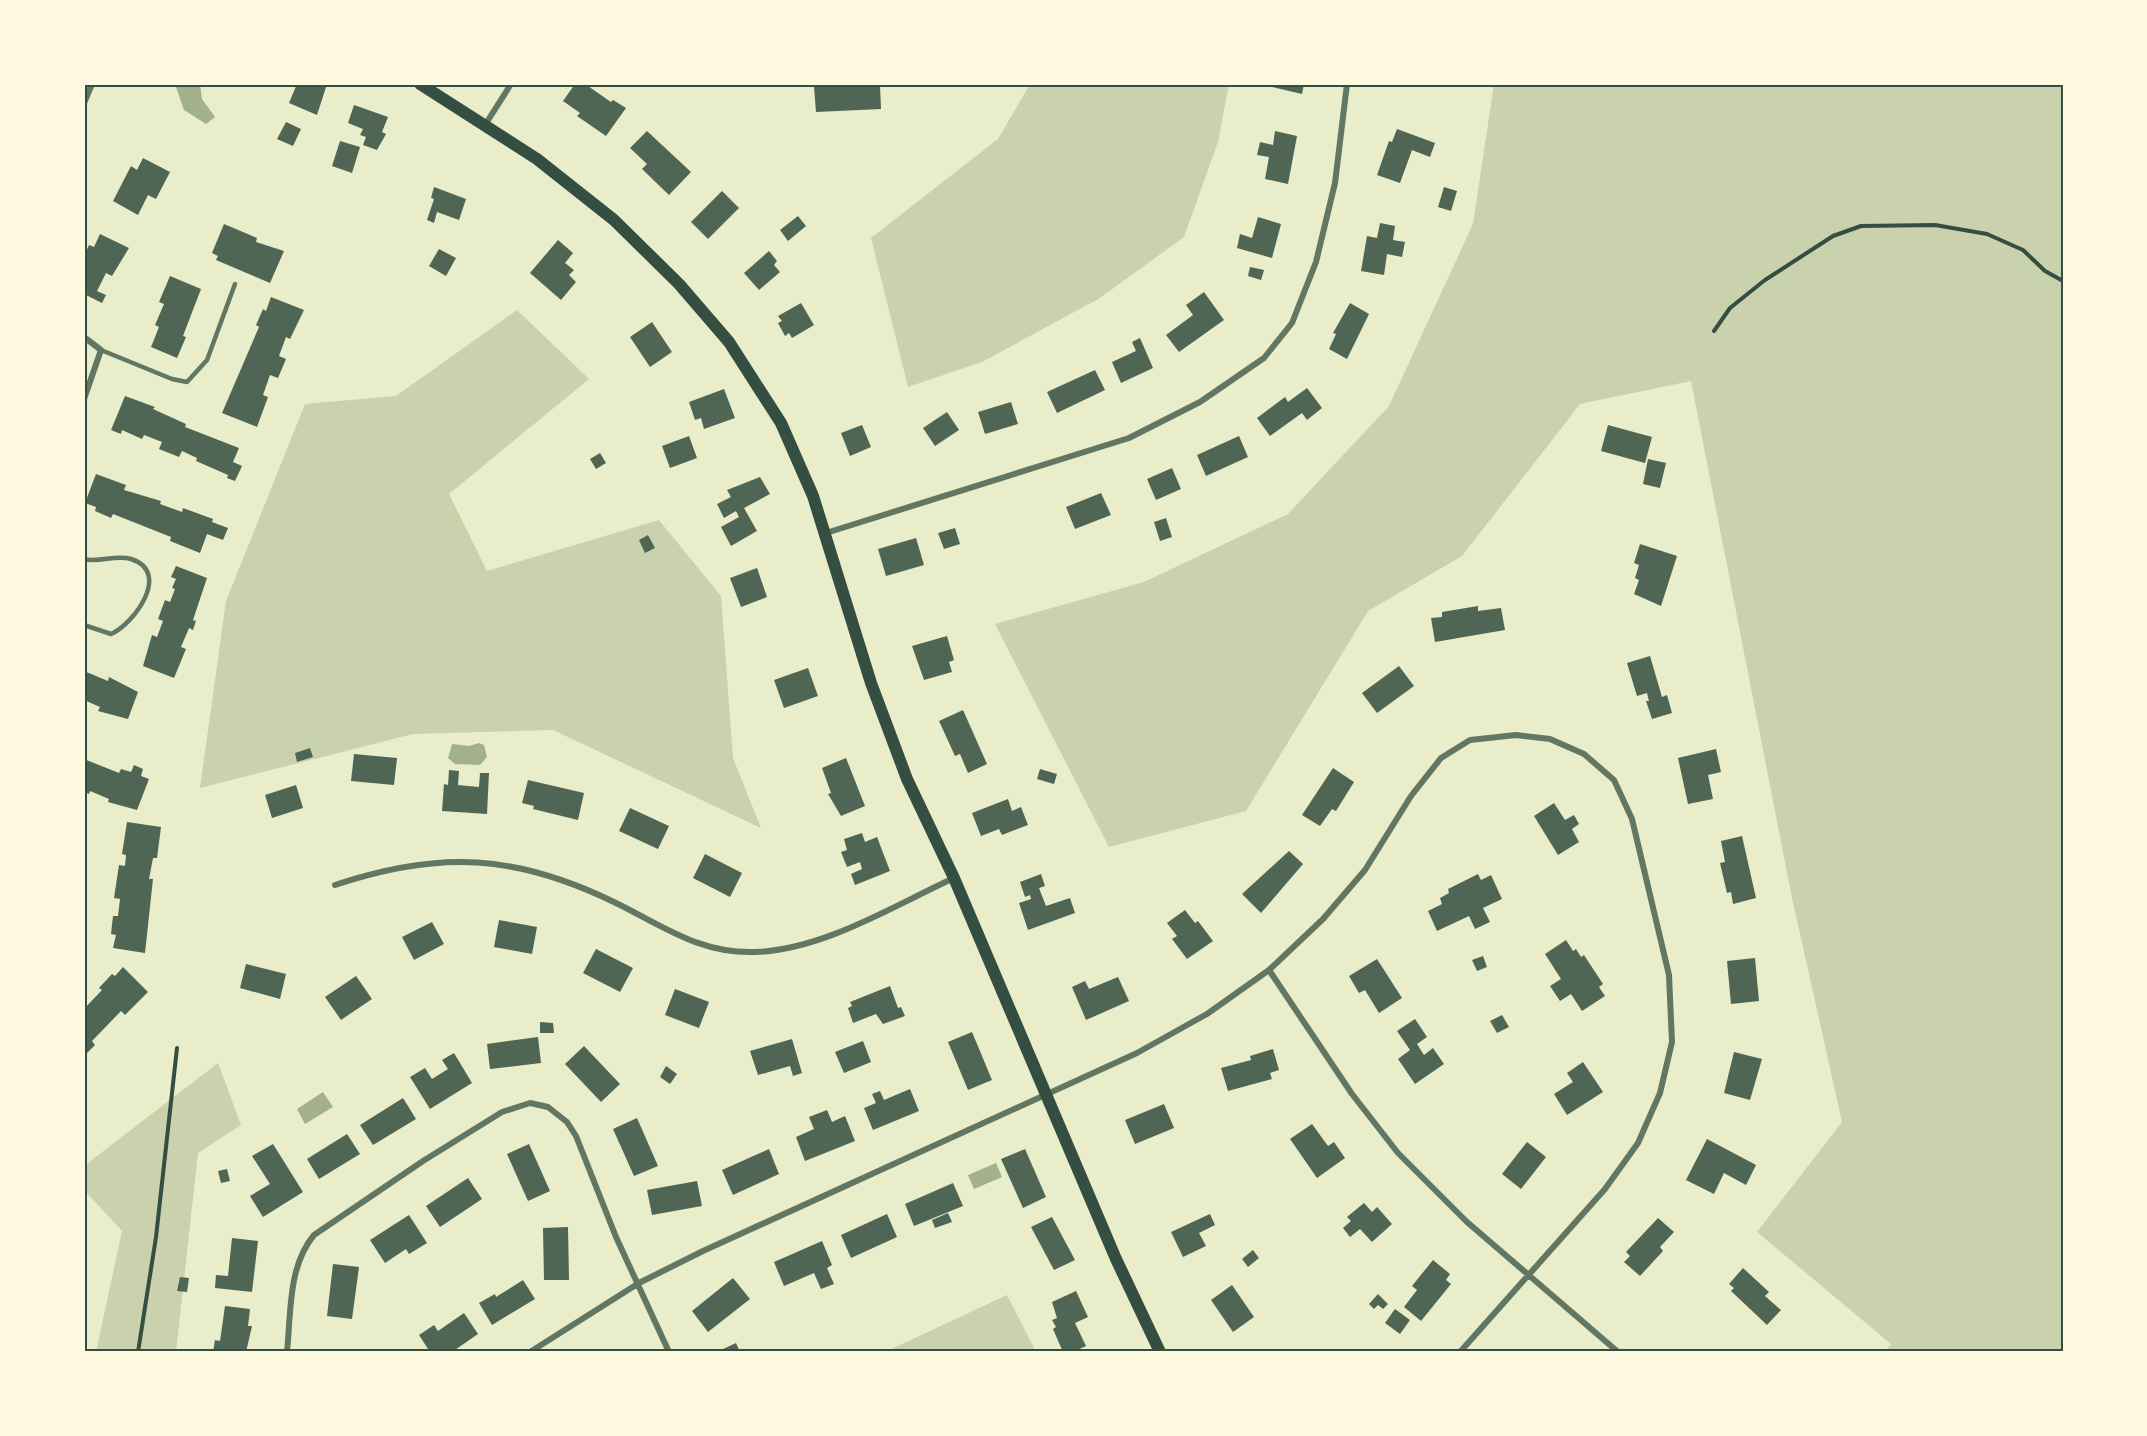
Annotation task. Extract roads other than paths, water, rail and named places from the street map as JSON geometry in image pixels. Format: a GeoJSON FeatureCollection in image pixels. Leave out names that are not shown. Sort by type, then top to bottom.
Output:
{"type":"FeatureCollection","features":[{"type":"Feature","properties":{"kind":"main road"},"geometry":{"type":"LineString","coordinates":[[420,84],[537,159],[614,220],[679,284],[729,342],[781,423],[813,496],[871,684],[907,779],[954,878],[1160,1352]]}},
{"type":"Feature","properties":{"kind":"street"},"geometry":{"type":"LineString","coordinates":[[84,103],[92,84]]}},
{"type":"Feature","properties":{"kind":"street"},"geometry":{"type":"LineString","coordinates":[[485,126],[511,84]]}},
{"type":"Feature","properties":{"kind":"street"},"geometry":{"type":"LineString","coordinates":[[826,533],[1129,438],[1200,402],[1264,358],[1292,323],[1316,262],[1335,183],[1347,84]]}},
{"type":"Feature","properties":{"kind":"street"},"geometry":{"type":"LineString","coordinates":[[84,337],[101,350],[84,399]]}},
{"type":"Feature","properties":{"kind":"street"},"geometry":{"type":"LineString","coordinates":[[530,1352],[639,1283],[804,1204],[1137,1053],[1207,1014],[1269,970],[1323,918],[1365,870],[1411,796],[1442,758],[1470,740],[1516,735],[1550,739],[1584,754],[1614,780],[1632,819],[1669,975],[1672,1042],[1660,1093],[1638,1143],[1605,1189],[1460,1352]]}},
{"type":"Feature","properties":{"kind":"street"},"geometry":{"type":"LineString","coordinates":[[335,885],[381,869],[437,861],[505,866],[571,882],[676,936],[713,950],[754,952],[794,948],[830,935],[954,878]]}},
{"type":"Feature","properties":{"kind":"street"},"geometry":{"type":"LineString","coordinates":[[1269,970],[1352,1094],[1398,1153],[1467,1222],[1618,1352]]}},
{"type":"Feature","properties":{"kind":"street"},"geometry":{"type":"LineString","coordinates":[[286,1352],[296,1268],[305,1245],[314,1235],[423,1161],[502,1112],[530,1103],[548,1107],[558,1114],[576,1136],[616,1237],[669,1352]]}},
{"type":"Feature","properties":{"kind":"lane"},"geometry":{"type":"LineString","coordinates":[[101,350],[172,379],[188,382],[207,360],[235,284]]}},
{"type":"Feature","properties":{"kind":"lane"},"geometry":{"type":"LineString","coordinates":[[84,559],[131,559],[144,569],[151,580],[150,592],[122,629],[111,633],[84,625]]}}]}
